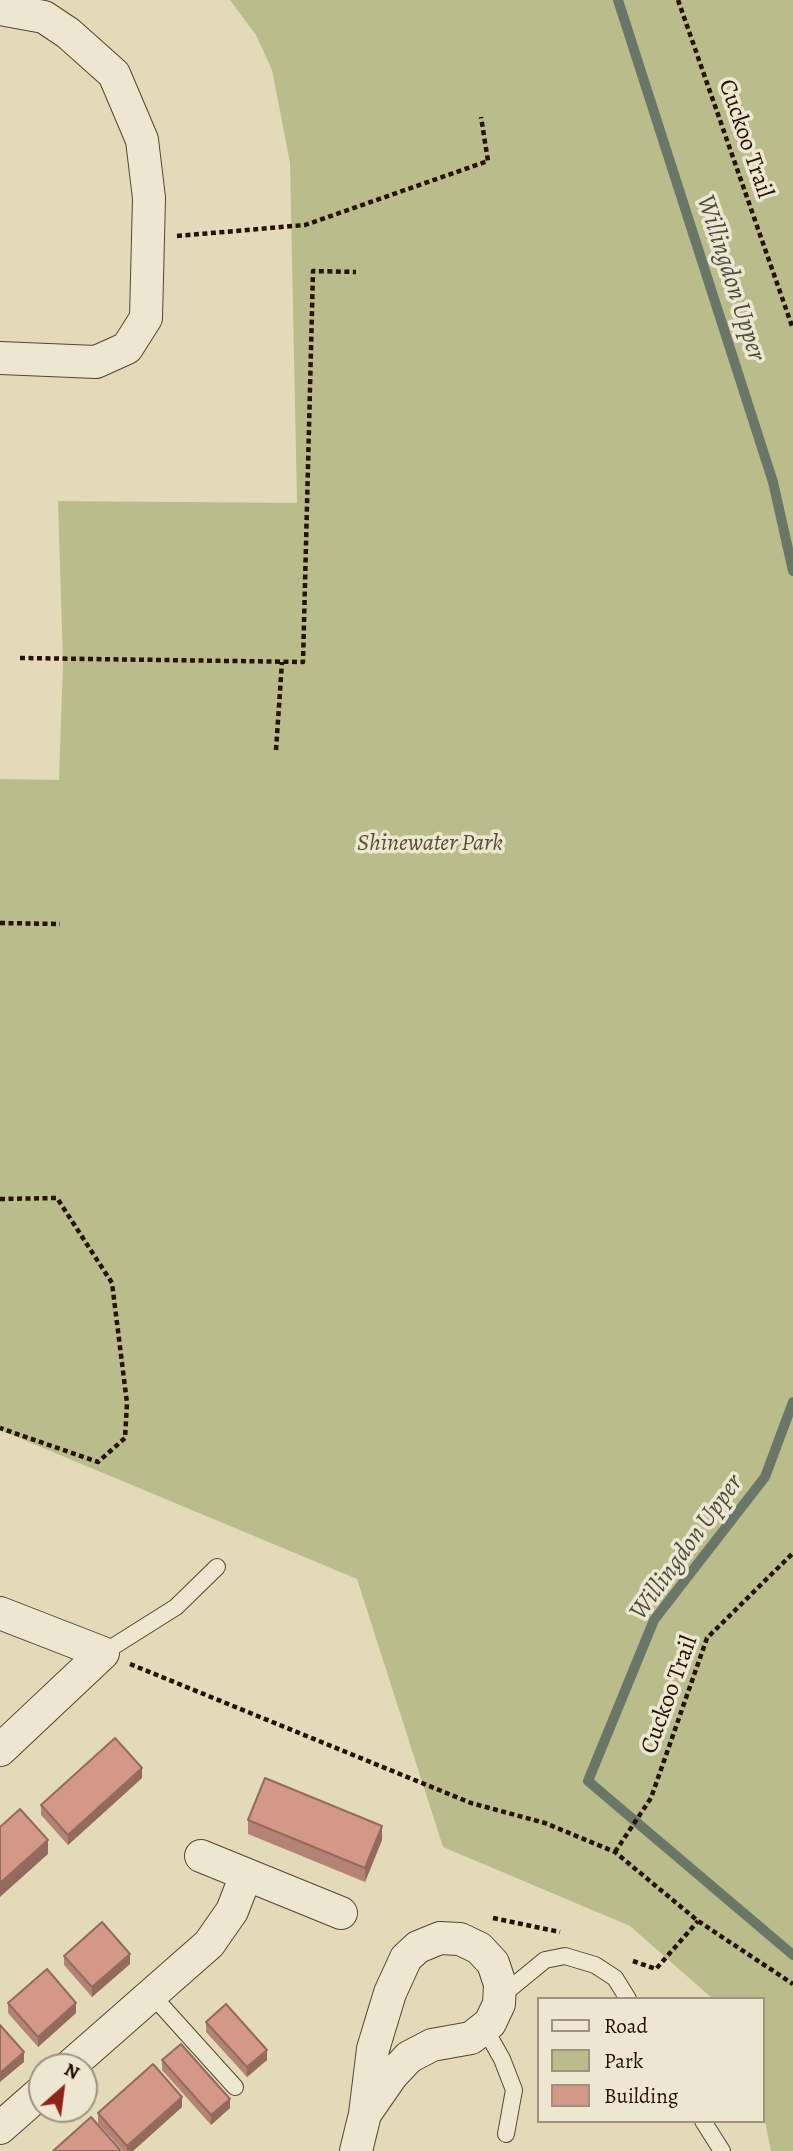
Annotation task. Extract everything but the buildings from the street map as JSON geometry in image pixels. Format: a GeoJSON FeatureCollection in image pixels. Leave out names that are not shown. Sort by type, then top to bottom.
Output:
{"type":"FeatureCollection","features":[{"type":"Feature","properties":{"kind":"street"},"geometry":{"type":"LineString","coordinates":[[0,9],[44,18],[68,33],[114,74],[142,140],[149,198],[146,318],[127,348],[96,362],[0,358]]}},
{"type":"Feature","properties":{"kind":"street"},"geometry":{"type":"LineString","coordinates":[[0,1613],[103,1653],[0,1749]]}},
{"type":"Feature","properties":{"kind":"street"},"geometry":{"type":"LineString","coordinates":[[201,1856],[341,1913]]}},
{"type":"Feature","properties":{"kind":"street"},"geometry":{"type":"LineString","coordinates":[[85,2053],[209,1944],[232,1911],[246,1875]]}},
{"type":"Feature","properties":{"kind":"street"},"geometry":{"type":"LineString","coordinates":[[356,2151],[365,2114],[373,2049],[398,1973],[412,1952],[440,1938],[469,1942],[479,1948],[493,1963],[500,1996],[497,2011],[485,2029],[471,2038],[432,2045],[409,2057],[392,2075],[365,2114]]}},
{"type":"Feature","properties":{"kind":"street"},"geometry":{"type":"LineString","coordinates":[[0,2128],[28,2103]]}},
{"type":"Feature","properties":{"kind":"lane"},"geometry":{"type":"LineString","coordinates":[[103,1653],[176,1607],[217,1567]]}},
{"type":"Feature","properties":{"kind":"lane"},"geometry":{"type":"LineString","coordinates":[[500,1996],[545,1960],[565,1956],[595,1965],[615,1978],[627,1997]]}},
{"type":"Feature","properties":{"kind":"lane"},"geometry":{"type":"LineString","coordinates":[[151,1994],[235,2087]]}},
{"type":"Feature","properties":{"kind":"lane"},"geometry":{"type":"LineString","coordinates":[[485,2029],[502,2059],[514,2090],[506,2134]]}},
{"type":"Feature","properties":{"kind":"lane"},"geometry":{"type":"LineString","coordinates":[[704,2123],[722,2151]]}},
{"type":"Feature","properties":{"kind":"path","name":"Cuckoo Trail"},"geometry":{"type":"LineString","coordinates":[[678,0],[793,329]]}},
{"type":"Feature","properties":{"kind":"path"},"geometry":{"type":"LineString","coordinates":[[148,239],[305,225],[488,161],[481,117]]}},
{"type":"Feature","properties":{"kind":"path"},"geometry":{"type":"LineString","coordinates":[[20,658],[303,662],[313,271],[356,272]]}},
{"type":"Feature","properties":{"kind":"path"},"geometry":{"type":"LineString","coordinates":[[276,750],[282,662]]}},
{"type":"Feature","properties":{"kind":"path"},"geometry":{"type":"LineString","coordinates":[[0,923],[60,924]]}},
{"type":"Feature","properties":{"kind":"path"},"geometry":{"type":"LineString","coordinates":[[0,1199],[57,1198],[112,1283],[127,1403],[125,1438],[98,1462],[0,1428]]}},
{"type":"Feature","properties":{"kind":"path","name":"Cuckoo Trail"},"geometry":{"type":"LineString","coordinates":[[615,1852],[651,1798],[707,1638],[793,1553]]}},
{"type":"Feature","properties":{"kind":"path"},"geometry":{"type":"LineString","coordinates":[[103,1653],[471,1803],[545,1823],[615,1852],[698,1921],[793,1984]]}},
{"type":"Feature","properties":{"kind":"path"},"geometry":{"type":"LineString","coordinates":[[488,1917],[566,1935]]}},
{"type":"Feature","properties":{"kind":"path"},"geometry":{"type":"LineString","coordinates":[[630,1959],[656,1969],[698,1921]]}},
{"type":"Feature","properties":{"kind":"green space","name":"Shinewater Park"},"geometry":{"type":"Polygon","coordinates":[[[230,0],[793,0],[793,2151],[771,2151],[765,2122],[765,1997],[711,1997],[630,1926],[443,1847],[357,1579],[0,1430],[0,779],[59,780],[63,662],[58,501],[297,503],[290,163],[272,70],[256,35],[230,0]]]}},
{"type":"Feature","properties":{"kind":"waterway","name":"Willingdon Upper"},"geometry":{"type":"LineString","coordinates":[[618,0],[773,482],[793,571]]}},
{"type":"Feature","properties":{"kind":"waterway","name":"Willingdon Upper"},"geometry":{"type":"LineString","coordinates":[[793,1402],[765,1477],[654,1620],[588,1781],[793,1955]]}}]}
